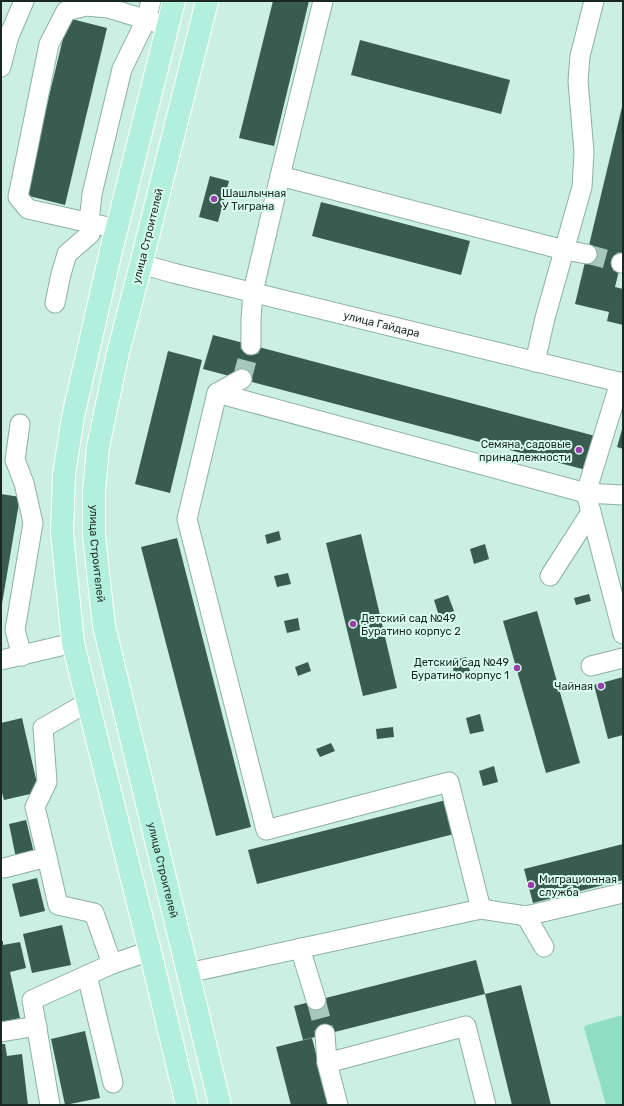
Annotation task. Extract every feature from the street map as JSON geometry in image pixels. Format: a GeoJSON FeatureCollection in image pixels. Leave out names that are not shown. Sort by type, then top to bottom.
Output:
{"type":"FeatureCollection","features":[{"type":"Feature","properties":{"kind":"main road"},"geometry":{"type":"LineString","coordinates":[[174,1],[110,255],[74,417],[64,474],[62,533],[73,643],[157,978],[187,1105]]}},
{"type":"Feature","properties":{"kind":"main road","name":"улица Строителей"},"geometry":{"type":"LineString","coordinates":[[207,1],[116,358],[98,447],[94,492],[94,536],[104,626],[115,678],[220,1105]]}},
{"type":"Feature","properties":{"kind":"main road"},"geometry":{"type":"LineString","coordinates":[[110,255],[141,264]]}},
{"type":"Feature","properties":{"kind":"main road"},"geometry":{"type":"LineString","coordinates":[[157,978],[188,973]]}},
{"type":"Feature","properties":{"kind":"street"},"geometry":{"type":"LineString","coordinates":[[1,67],[5,36],[24,1]]}},
{"type":"Feature","properties":{"kind":"street"},"geometry":{"type":"LineString","coordinates":[[55,303],[60,274],[67,254],[90,234],[89,222],[92,194],[122,69],[146,20],[151,1]]}},
{"type":"Feature","properties":{"kind":"street"},"geometry":{"type":"LineString","coordinates":[[251,345],[253,292],[323,1]]}},
{"type":"Feature","properties":{"kind":"street"},"geometry":{"type":"LineString","coordinates":[[536,362],[545,318],[582,188],[584,152],[578,81],[580,56],[594,1]]}},
{"type":"Feature","properties":{"kind":"street"},"geometry":{"type":"LineString","coordinates":[[117,229],[28,208],[18,197],[49,44],[66,11],[86,6],[107,4],[146,20],[168,26]]}},
{"type":"Feature","properties":{"kind":"street"},"geometry":{"type":"LineString","coordinates":[[280,176],[564,250],[587,254]]}},
{"type":"Feature","properties":{"kind":"street","name":"улица Гайдара"},"geometry":{"type":"LineString","coordinates":[[141,264],[621,383]]}},
{"type":"Feature","properties":{"kind":"street"},"geometry":{"type":"LineString","coordinates":[[242,379],[217,393],[187,519],[266,830],[449,782],[481,909]]}},
{"type":"Feature","properties":{"kind":"street"},"geometry":{"type":"LineString","coordinates":[[621,383],[586,493],[623,634]]}},
{"type":"Feature","properties":{"kind":"street"},"geometry":{"type":"LineString","coordinates":[[217,393],[586,493],[623,495]]}},
{"type":"Feature","properties":{"kind":"street"},"geometry":{"type":"LineString","coordinates":[[20,424],[15,460],[24,483],[33,523],[15,630],[22,656]]}},
{"type":"Feature","properties":{"kind":"street"},"geometry":{"type":"LineString","coordinates":[[550,576],[591,512]]}},
{"type":"Feature","properties":{"kind":"street"},"geometry":{"type":"LineString","coordinates":[[1,660],[73,643]]}},
{"type":"Feature","properties":{"kind":"street"},"geometry":{"type":"LineString","coordinates":[[591,666],[623,658]]}},
{"type":"Feature","properties":{"kind":"street"},"geometry":{"type":"LineString","coordinates":[[88,702],[43,728],[47,782],[35,807],[58,905],[94,913],[112,964]]}},
{"type":"Feature","properties":{"kind":"street"},"geometry":{"type":"LineString","coordinates":[[2,865],[47,857]]}},
{"type":"Feature","properties":{"kind":"street"},"geometry":{"type":"LineString","coordinates":[[188,973],[481,909],[526,916],[623,893]]}},
{"type":"Feature","properties":{"kind":"street"},"geometry":{"type":"LineString","coordinates":[[526,916],[544,947]]}},
{"type":"Feature","properties":{"kind":"street"},"geometry":{"type":"LineString","coordinates":[[300,948],[316,1000]]}},
{"type":"Feature","properties":{"kind":"street"},"geometry":{"type":"LineString","coordinates":[[50,1105],[32,1000],[112,964],[150,951]]}},
{"type":"Feature","properties":{"kind":"street"},"geometry":{"type":"LineString","coordinates":[[87,975],[113,1083]]}},
{"type":"Feature","properties":{"kind":"street"},"geometry":{"type":"LineString","coordinates":[[1,1032],[37,1026]]}},
{"type":"Feature","properties":{"kind":"street"},"geometry":{"type":"LineString","coordinates":[[327,1062],[466,1026],[486,1105]]}},
{"type":"Feature","properties":{"kind":"street"},"geometry":{"type":"LineString","coordinates":[[325,1034],[327,1062],[338,1105]]}},
{"type":"Feature","properties":{"kind":"green space"},"geometry":{"type":"Polygon","coordinates":[[[623,1015],[623,1105],[606,1105],[584,1027],[623,1015]]]}},
{"type":"Feature","properties":{"kind":"building"},"geometry":{"type":"Polygon","coordinates":[[[273,1],[309,1],[274,146],[239,138],[273,1]]]}},
{"type":"Feature","properties":{"kind":"building"},"geometry":{"type":"Polygon","coordinates":[[[68,18],[107,28],[65,205],[25,195],[68,18]]]}},
{"type":"Feature","properties":{"kind":"building"},"geometry":{"type":"Polygon","coordinates":[[[360,40],[510,80],[501,114],[351,75],[360,40]]]}},
{"type":"Feature","properties":{"kind":"building"},"geometry":{"type":"Polygon","coordinates":[[[622,107],[623,254],[615,287],[623,289],[623,325],[607,321],[609,312],[575,304],[622,107]]]}},
{"type":"Feature","properties":{"kind":"building","name":"Шашлычная У Тиграна"},"geometry":{"type":"Polygon","coordinates":[[[210,176],[229,181],[218,222],[199,217],[210,176]]]}},
{"type":"Feature","properties":{"kind":"building"},"geometry":{"type":"Polygon","coordinates":[[[321,202],[470,241],[461,275],[312,236],[321,202]]]}},
{"type":"Feature","properties":{"kind":"building"},"geometry":{"type":"Polygon","coordinates":[[[213,335],[599,437],[590,471],[203,369],[213,335]]]}},
{"type":"Feature","properties":{"kind":"building"},"geometry":{"type":"Polygon","coordinates":[[[168,351],[202,360],[170,493],[135,484],[168,351]]]}},
{"type":"Feature","properties":{"kind":"building"},"geometry":{"type":"Polygon","coordinates":[[[623,426],[623,449],[617,447],[623,426]]]}},
{"type":"Feature","properties":{"kind":"building"},"geometry":{"type":"Polygon","coordinates":[[[1,494],[20,497],[2,604],[1,604],[1,494]]]}},
{"type":"Feature","properties":{"kind":"building"},"geometry":{"type":"Polygon","coordinates":[[[279,531],[281,540],[267,544],[265,535],[279,531]]]}},
{"type":"Feature","properties":{"kind":"building"},"geometry":{"type":"Polygon","coordinates":[[[361,534],[397,688],[363,696],[326,543],[361,534]]]}},
{"type":"Feature","properties":{"kind":"building"},"geometry":{"type":"Polygon","coordinates":[[[177,538],[251,827],[216,836],[141,547],[177,538]]]}},
{"type":"Feature","properties":{"kind":"building"},"geometry":{"type":"Polygon","coordinates":[[[485,544],[489,559],[474,564],[470,549],[485,544]]]}},
{"type":"Feature","properties":{"kind":"building"},"geometry":{"type":"Polygon","coordinates":[[[288,573],[291,584],[277,587],[274,576],[288,573]]]}},
{"type":"Feature","properties":{"kind":"building"},"geometry":{"type":"Polygon","coordinates":[[[589,594],[591,601],[576,605],[574,598],[589,594]]]}},
{"type":"Feature","properties":{"kind":"building"},"geometry":{"type":"Polygon","coordinates":[[[448,595],[454,611],[439,616],[434,600],[448,595]]]}},
{"type":"Feature","properties":{"kind":"building"},"geometry":{"type":"Polygon","coordinates":[[[537,611],[580,763],[546,773],[503,621],[537,611]]]}},
{"type":"Feature","properties":{"kind":"building"},"geometry":{"type":"Polygon","coordinates":[[[298,618],[300,630],[287,633],[284,621],[298,618]]]}},
{"type":"Feature","properties":{"kind":"building"},"geometry":{"type":"Polygon","coordinates":[[[466,657],[470,671],[455,676],[451,661],[466,657]]]}},
{"type":"Feature","properties":{"kind":"building"},"geometry":{"type":"Polygon","coordinates":[[[308,662],[311,671],[298,676],[295,667],[308,662]]]}},
{"type":"Feature","properties":{"kind":"building"},"geometry":{"type":"Polygon","coordinates":[[[623,677],[623,735],[608,739],[594,685],[623,677]]]}},
{"type":"Feature","properties":{"kind":"building"},"geometry":{"type":"Polygon","coordinates":[[[480,714],[484,731],[470,734],[466,718],[480,714]]]}},
{"type":"Feature","properties":{"kind":"building"},"geometry":{"type":"Polygon","coordinates":[[[22,718],[39,792],[4,800],[1,789],[1,723],[22,718]]]}},
{"type":"Feature","properties":{"kind":"building"},"geometry":{"type":"Polygon","coordinates":[[[393,727],[394,737],[377,739],[376,729],[393,727]]]}},
{"type":"Feature","properties":{"kind":"building"},"geometry":{"type":"Polygon","coordinates":[[[331,743],[335,751],[320,757],[316,749],[331,743]]]}},
{"type":"Feature","properties":{"kind":"building"},"geometry":{"type":"Polygon","coordinates":[[[494,766],[498,782],[483,786],[479,771],[494,766]]]}},
{"type":"Feature","properties":{"kind":"building"},"geometry":{"type":"Polygon","coordinates":[[[446,800],[454,834],[257,884],[248,850],[446,800]]]}},
{"type":"Feature","properties":{"kind":"building"},"geometry":{"type":"Polygon","coordinates":[[[26,820],[34,853],[16,858],[9,824],[26,820]]]}},
{"type":"Feature","properties":{"kind":"building"},"geometry":{"type":"Polygon","coordinates":[[[623,844],[623,880],[533,903],[524,869],[623,844]]]}},
{"type":"Feature","properties":{"kind":"building"},"geometry":{"type":"Polygon","coordinates":[[[37,878],[45,911],[20,917],[12,884],[37,878]]]}},
{"type":"Feature","properties":{"kind":"building"},"geometry":{"type":"Polygon","coordinates":[[[62,925],[71,965],[32,973],[23,934],[62,925]]]}},
{"type":"Feature","properties":{"kind":"building"},"geometry":{"type":"Polygon","coordinates":[[[1,941],[3,941],[3,945],[20,942],[26,968],[10,972],[20,1018],[1,1022],[1,941]]]}},
{"type":"Feature","properties":{"kind":"building"},"geometry":{"type":"Polygon","coordinates":[[[476,960],[485,994],[303,1040],[294,1006],[476,960]]]}},
{"type":"Feature","properties":{"kind":"building"},"geometry":{"type":"Polygon","coordinates":[[[521,985],[551,1105],[512,1105],[485,994],[521,985]]]}},
{"type":"Feature","properties":{"kind":"building"},"geometry":{"type":"Polygon","coordinates":[[[85,1031],[100,1098],[65,1105],[51,1039],[85,1031]]]}},
{"type":"Feature","properties":{"kind":"building"},"geometry":{"type":"Polygon","coordinates":[[[312,1038],[329,1105],[291,1105],[276,1047],[312,1038]]]}},
{"type":"Feature","properties":{"kind":"building"},"geometry":{"type":"Polygon","coordinates":[[[1,1044],[5,1044],[7,1056],[22,1054],[28,1105],[1,1105],[1,1044]]]}},
{"type":"Feature","properties":{"kind":"tunnel"},"geometry":{"type":"LineString","coordinates":[[587,254],[621,263]]}},
{"type":"Feature","properties":{"kind":"tunnel"},"geometry":{"type":"LineString","coordinates":[[242,379],[251,345]]}},
{"type":"Feature","properties":{"kind":"tunnel"},"geometry":{"type":"LineString","coordinates":[[316,1000],[325,1034]]}},
{"type":"Feature","properties":{"kind":"place","name":"Шашлычная У Тиграна"},"geometry":{"type":"Point","coordinates":[214,199]}},
{"type":"Feature","properties":{"kind":"place","name":"Семяна, садовые принадлежности"},"geometry":{"type":"Point","coordinates":[579,450]}},
{"type":"Feature","properties":{"kind":"place","name":"Детский сад №49 Буратино корпус 2"},"geometry":{"type":"Point","coordinates":[353,624]}},
{"type":"Feature","properties":{"kind":"place","name":"Детский сад №49 Буратино корпус 1"},"geometry":{"type":"Point","coordinates":[517,668]}},
{"type":"Feature","properties":{"kind":"place","name":"Чайная"},"geometry":{"type":"Point","coordinates":[601,686]}},
{"type":"Feature","properties":{"kind":"place","name":"Миграционная служба"},"geometry":{"type":"Point","coordinates":[531,885]}}]}
